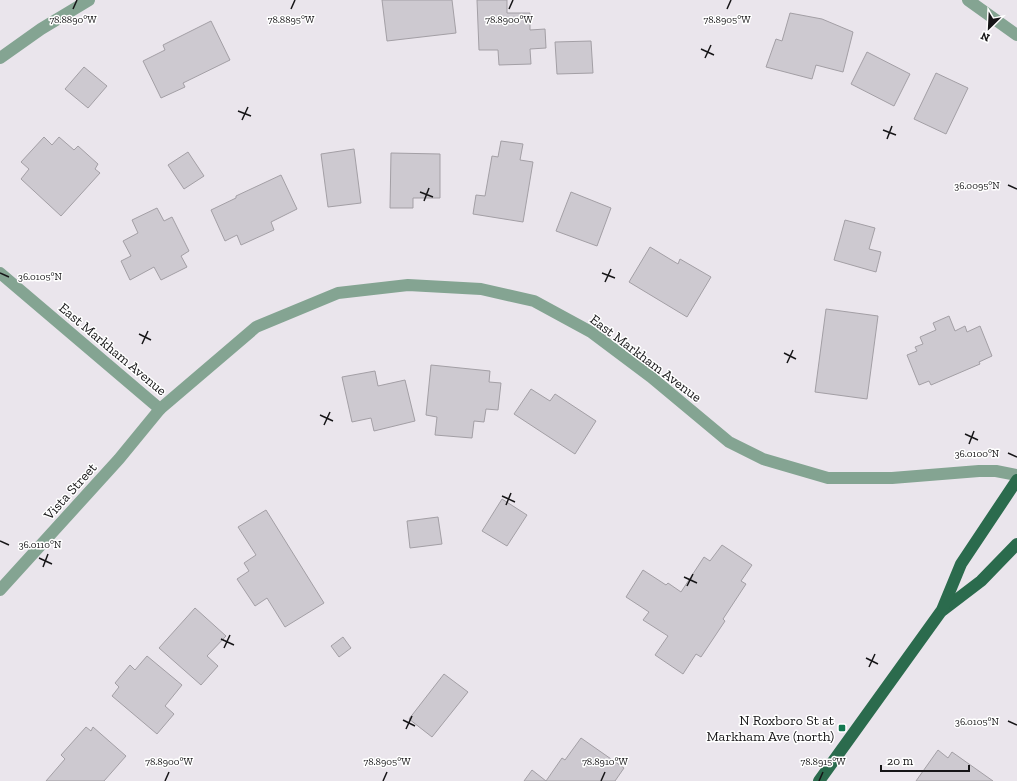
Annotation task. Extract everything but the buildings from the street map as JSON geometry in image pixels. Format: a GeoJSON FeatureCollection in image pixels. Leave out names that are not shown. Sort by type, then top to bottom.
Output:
{"type":"FeatureCollection","features":[{"type":"Feature","properties":{"kind":"main road"},"geometry":{"type":"LineString","coordinates":[[819,781],[942,610],[961,564],[1017,480]]}},
{"type":"Feature","properties":{"kind":"main road"},"geometry":{"type":"LineString","coordinates":[[942,610],[980,580],[1017,544]]}},
{"type":"Feature","properties":{"kind":"street"},"geometry":{"type":"LineString","coordinates":[[0,58],[41,29],[89,0]]}},
{"type":"Feature","properties":{"kind":"street"},"geometry":{"type":"LineString","coordinates":[[968,0],[1017,34]]}},
{"type":"Feature","properties":{"kind":"street","name":"East Markham Avenue"},"geometry":{"type":"LineString","coordinates":[[0,273],[160,409],[256,327],[338,293],[408,285],[481,288],[534,301],[591,332],[651,377],[729,442],[762,459],[828,478],[892,478],[979,471],[996,471],[1017,475]]}},
{"type":"Feature","properties":{"kind":"street","name":"Vista Street"},"geometry":{"type":"LineString","coordinates":[[0,590],[119,459],[160,409]]}},
{"type":"Feature","properties":{"kind":"place","name":"N Roxboro St at Markham Ave (north)"},"geometry":{"type":"Point","coordinates":[842,728]}}]}
